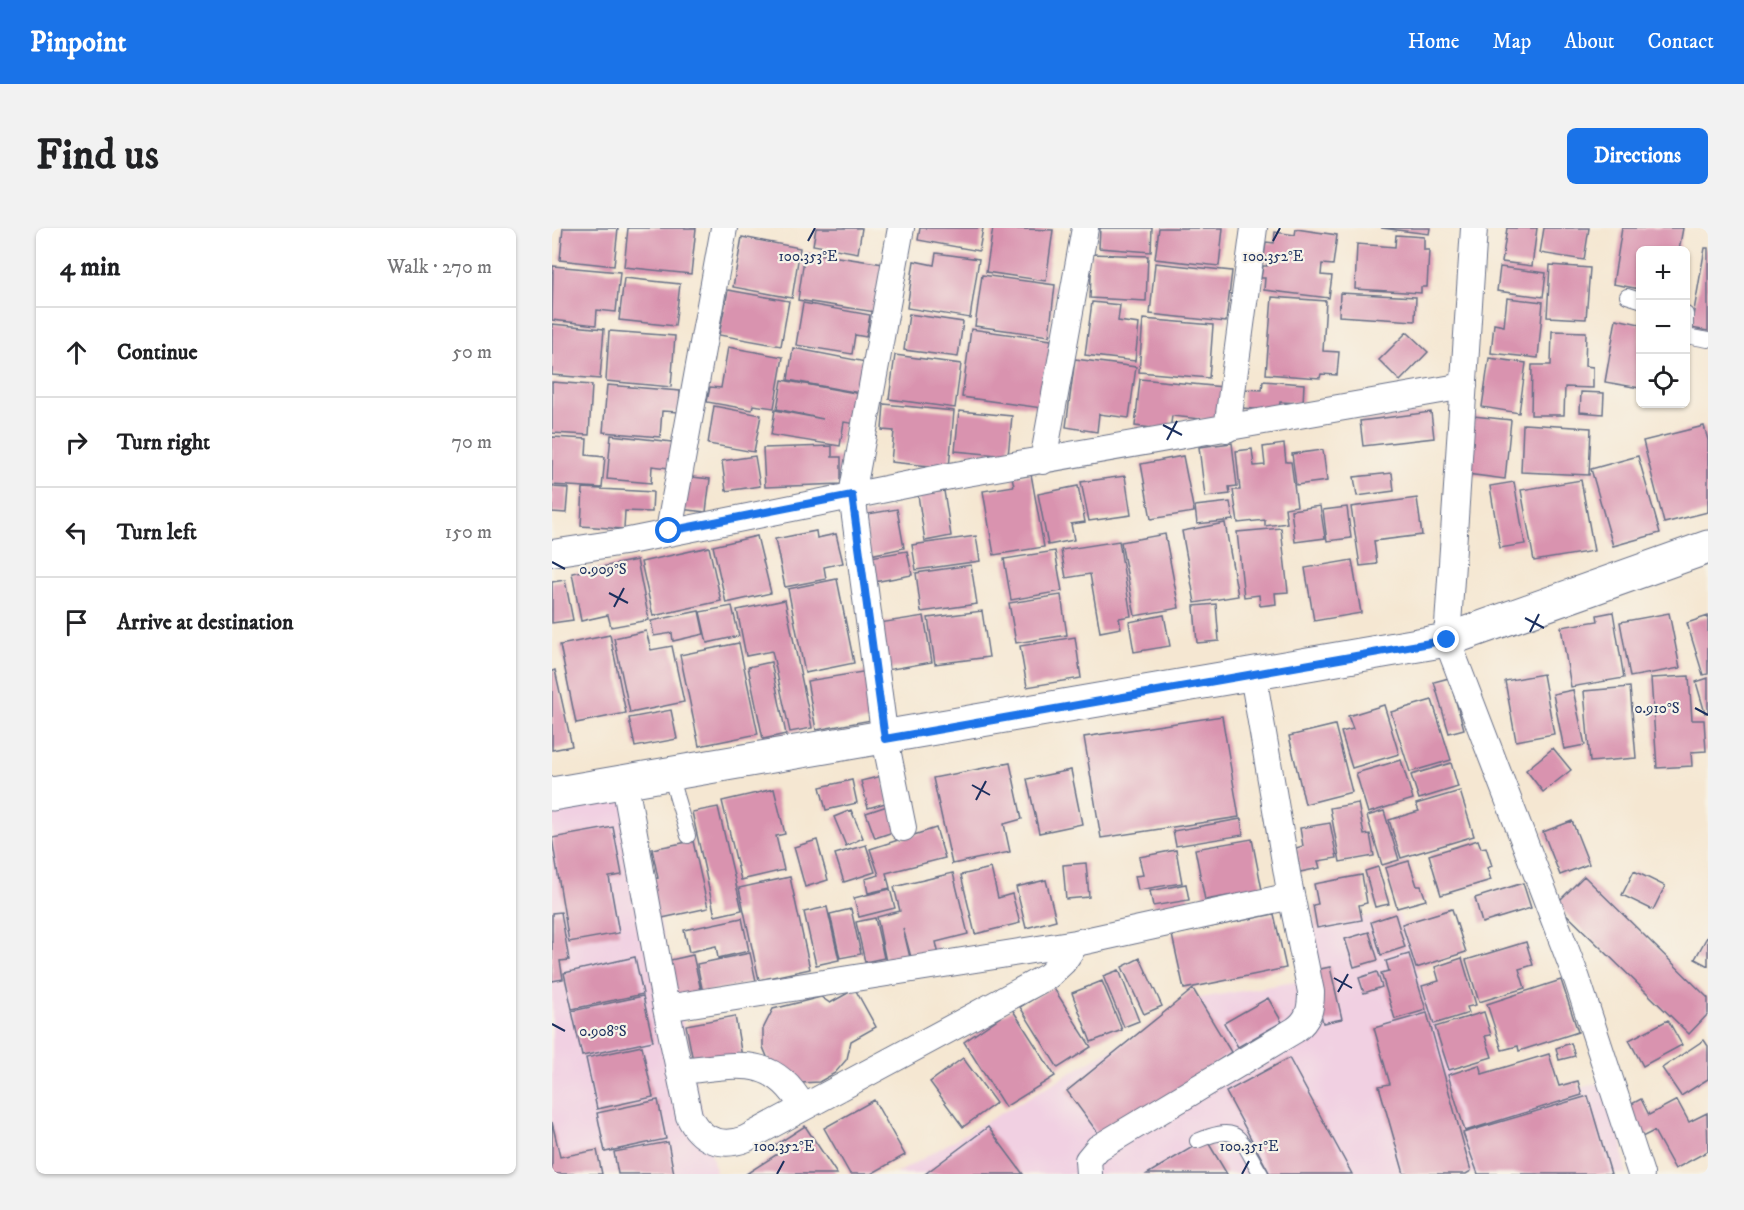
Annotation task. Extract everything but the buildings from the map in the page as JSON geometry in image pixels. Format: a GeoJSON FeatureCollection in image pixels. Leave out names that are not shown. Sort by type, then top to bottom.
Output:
{"type":"FeatureCollection","features":[{"type":"Feature","properties":{"kind":"main road"},"geometry":{"type":"LineString","coordinates":[[552,795],[1447,640],[1708,547]]}},
{"type":"Feature","properties":{"kind":"street"},"geometry":{"type":"LineString","coordinates":[[669,531],[724,228]]}},
{"type":"Feature","properties":{"kind":"street"},"geometry":{"type":"LineString","coordinates":[[901,228],[852,495],[885,739],[903,828]]}},
{"type":"Feature","properties":{"kind":"street"},"geometry":{"type":"LineString","coordinates":[[1043,461],[1085,228]]}},
{"type":"Feature","properties":{"kind":"street"},"geometry":{"type":"LineString","coordinates":[[1227,429],[1254,228]]}},
{"type":"Feature","properties":{"kind":"street"},"geometry":{"type":"LineString","coordinates":[[1474,228],[1447,640],[1577,979],[1641,1174]]}},
{"type":"Feature","properties":{"kind":"street"},"geometry":{"type":"LineString","coordinates":[[552,553],[624,542],[852,495],[1464,386]]}},
{"type":"Feature","properties":{"kind":"street"},"geometry":{"type":"LineString","coordinates":[[1089,1174],[1088,1160],[1098,1148],[1295,1030],[1305,1022],[1311,1008],[1311,992],[1291,896],[1253,675]]}},
{"type":"Feature","properties":{"kind":"street"},"geometry":{"type":"LineString","coordinates":[[625,784],[679,1071],[694,1126],[707,1138],[716,1142],[736,1143],[745,1139],[1048,976],[1063,962],[1076,943]]}},
{"type":"Feature","properties":{"kind":"street"},"geometry":{"type":"LineString","coordinates":[[666,1008],[1076,943],[1291,896]]}},
{"type":"Feature","properties":{"kind":"street"},"geometry":{"type":"LineString","coordinates":[[679,1071],[761,1067],[786,1082],[803,1107]]}},
{"type":"Feature","properties":{"kind":"lane"},"geometry":{"type":"LineString","coordinates":[[1690,336],[1708,340]]}},
{"type":"Feature","properties":{"kind":"lane"},"geometry":{"type":"LineString","coordinates":[[670,775],[688,836]]}},
{"type":"Feature","properties":{"kind":"lane"},"geometry":{"type":"LineString","coordinates":[[1197,1141],[1219,1131],[1230,1132],[1241,1141],[1260,1174]]}},
{"type":"Feature","properties":{"kind":"shaded area"},"geometry":{"type":"Polygon","coordinates":[[[632,790],[716,1174],[552,1174],[552,807],[632,790]]]}},
{"type":"Feature","properties":{"kind":"shaded area"},"geometry":{"type":"Polygon","coordinates":[[[1399,914],[1468,1118],[1614,1079],[1626,1174],[896,1174],[1200,998],[1312,979],[1292,922],[1399,914]]]}},
{"type":"Feature","properties":{"kind":"route"},"geometry":{"type":"LineString","coordinates":[[669,531],[852,495],[885,739],[1447,640]]}}]}
